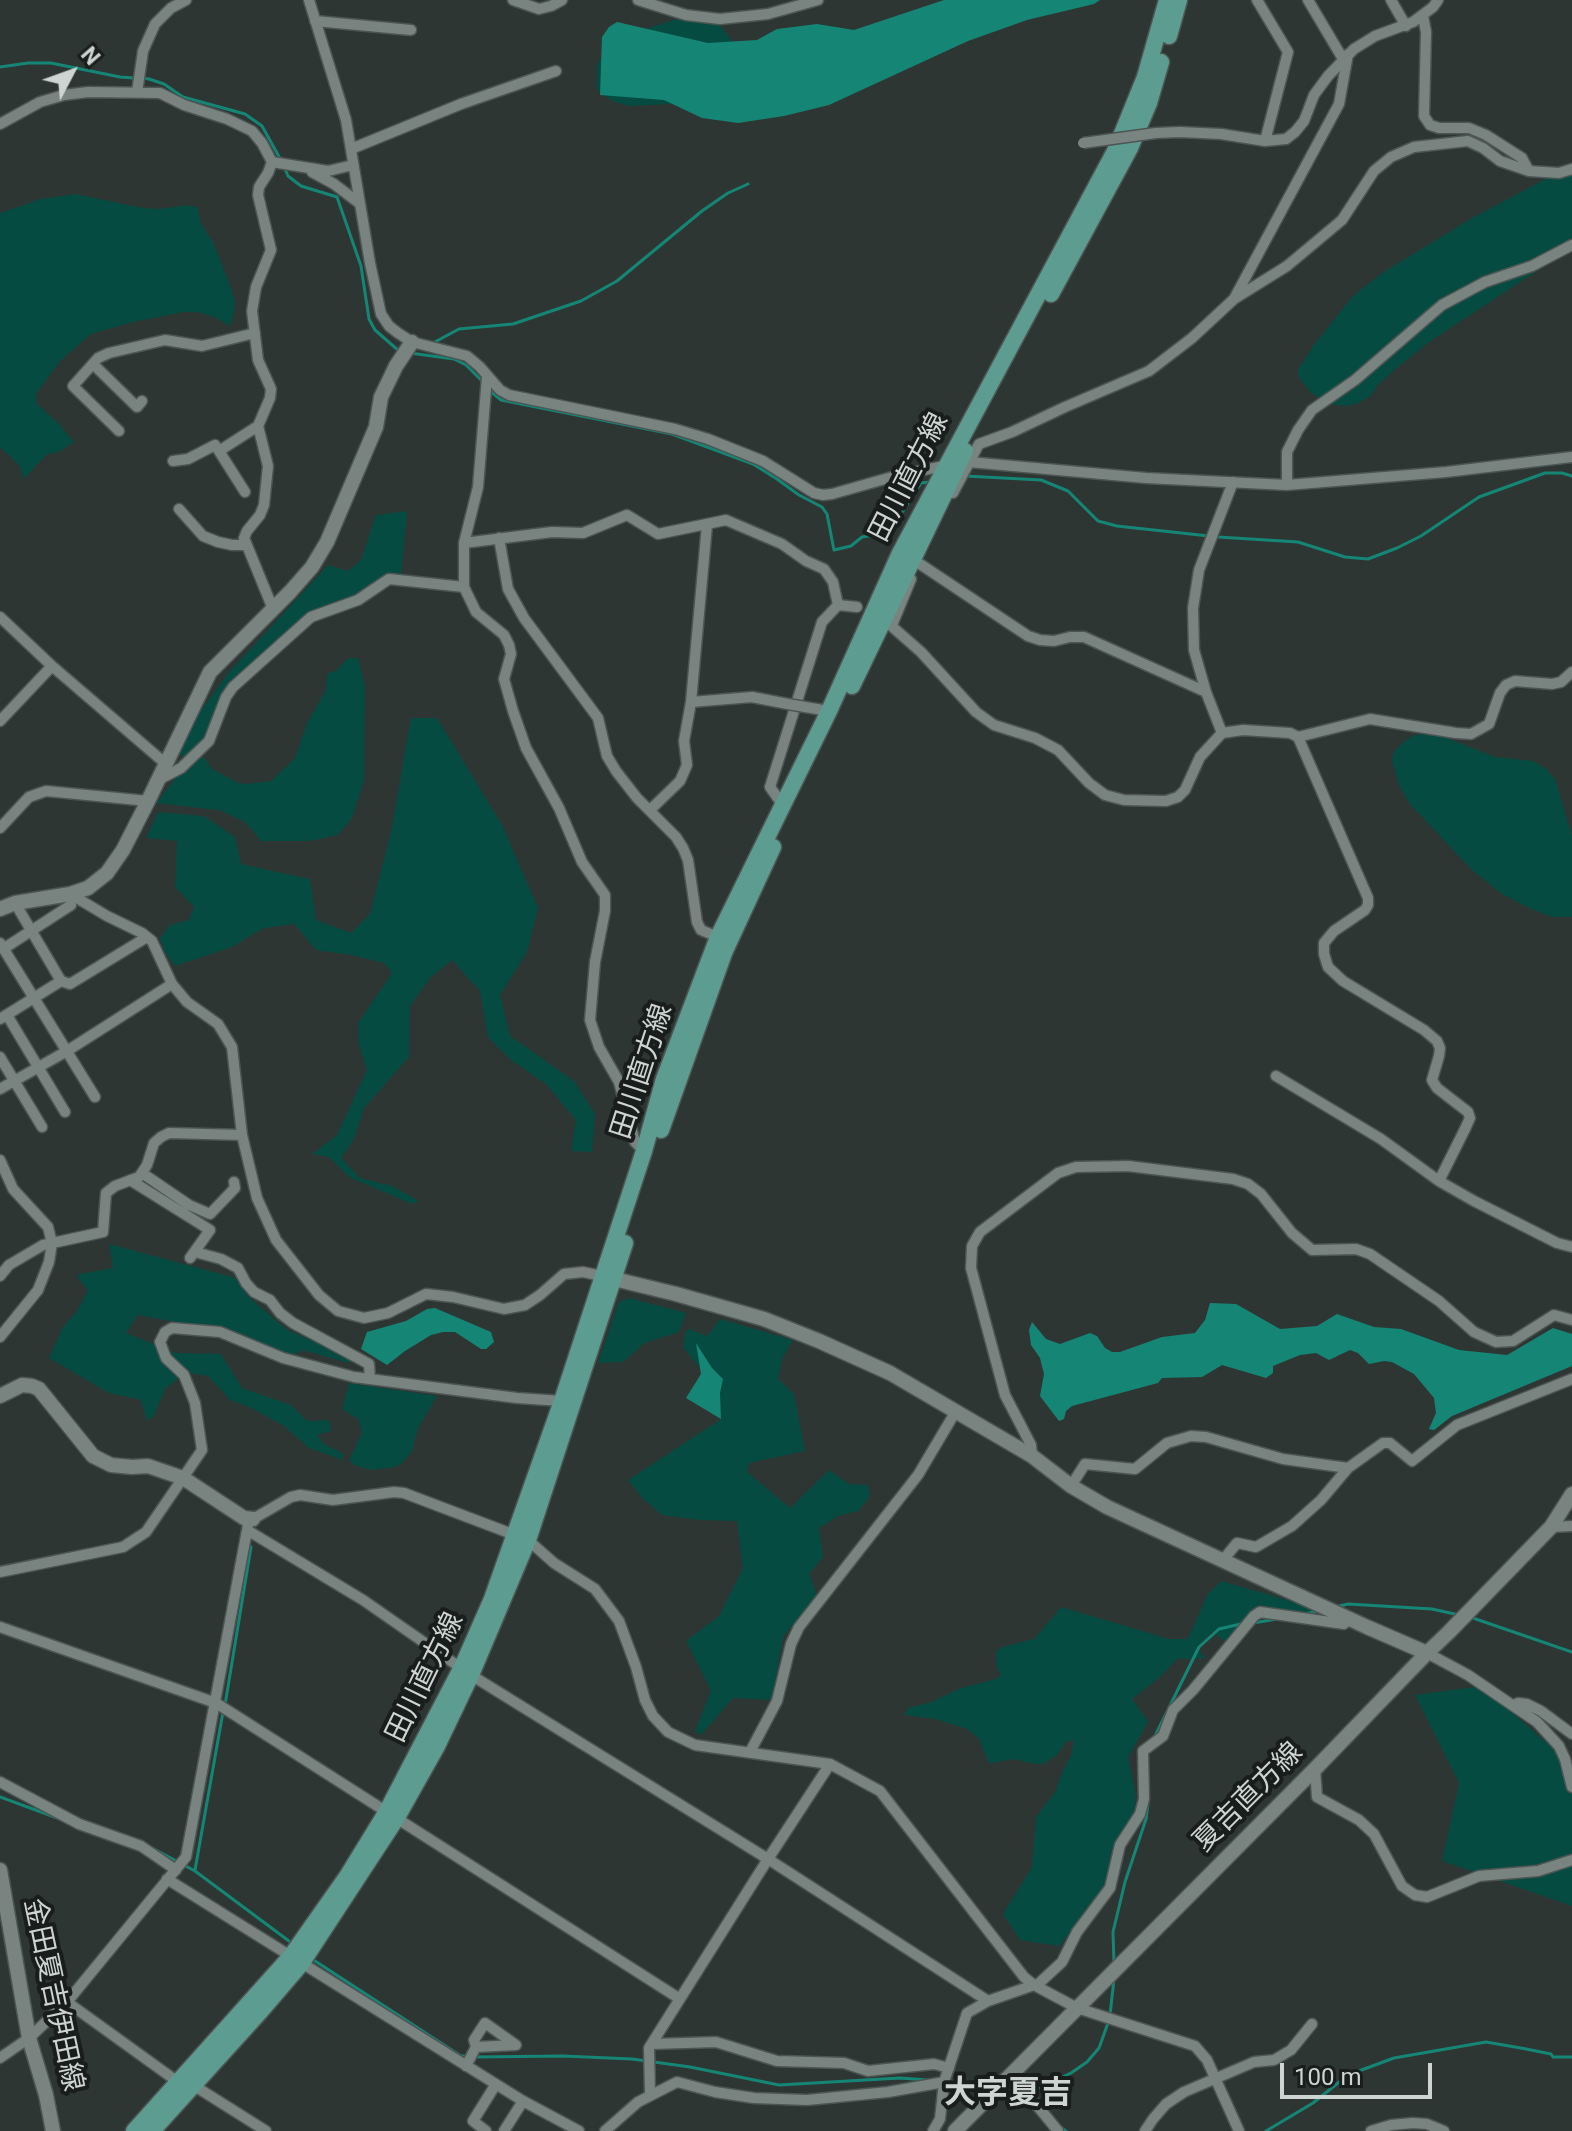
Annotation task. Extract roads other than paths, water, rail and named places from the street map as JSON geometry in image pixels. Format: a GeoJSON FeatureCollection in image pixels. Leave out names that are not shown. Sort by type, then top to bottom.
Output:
{"type":"FeatureCollection","features":[{"type":"Feature","properties":{"kind":"main road","name":"田川直方線"},"geometry":{"type":"LineString","coordinates":[[522,1537],[562,1401],[608,1278],[664,1079],[718,937],[829,711],[900,553],[1115,151],[1145,77],[1167,0]]}},
{"type":"Feature","properties":{"kind":"main road","name":"田川直方線"},"geometry":{"type":"LineString","coordinates":[[152,2131],[186,2084],[296,1960],[437,1746],[492,1599],[522,1537],[608,1278],[724,953],[957,466],[1130,148],[1149,103],[1179,0]]}},
{"type":"Feature","properties":{"kind":"main road","name":"田川直方線"},"geometry":{"type":"LineString","coordinates":[[134,2131],[186,2084]]}},
{"type":"Feature","properties":{"kind":"street"},"geometry":{"type":"LineString","coordinates":[[137,88],[143,51],[155,24],[171,8],[186,0]]}},
{"type":"Feature","properties":{"kind":"street"},"geometry":{"type":"LineString","coordinates":[[513,0],[539,9],[562,0]]}},
{"type":"Feature","properties":{"kind":"street"},"geometry":{"type":"LineString","coordinates":[[638,0],[686,15],[720,19],[768,14],[818,0]]}},
{"type":"Feature","properties":{"kind":"street"},"geometry":{"type":"LineString","coordinates":[[1257,0],[1288,52],[1265,141]]}},
{"type":"Feature","properties":{"kind":"street"},"geometry":{"type":"LineString","coordinates":[[1234,299],[1339,104],[1346,57],[1308,0]]}},
{"type":"Feature","properties":{"kind":"street"},"geometry":{"type":"LineString","coordinates":[[1391,0],[1406,26]]}},
{"type":"Feature","properties":{"kind":"street"},"geometry":{"type":"LineString","coordinates":[[1083,143],[1180,132],[1265,141],[1286,139],[1304,121],[1314,95],[1346,57],[1375,36],[1406,26],[1423,16],[1438,0]]}},
{"type":"Feature","properties":{"kind":"street"},"geometry":{"type":"LineString","coordinates":[[310,1],[346,120],[381,314],[407,349],[467,356],[500,390],[509,395],[675,429],[708,439],[763,461],[814,493],[823,495],[944,466]]}},
{"type":"Feature","properties":{"kind":"street"},"geometry":{"type":"LineString","coordinates":[[1423,16],[1426,32],[1424,116],[1430,125],[1469,128],[1486,135],[1522,158],[1529,171]]}},
{"type":"Feature","properties":{"kind":"street"},"geometry":{"type":"LineString","coordinates":[[315,21],[411,30]]}},
{"type":"Feature","properties":{"kind":"street"},"geometry":{"type":"LineString","coordinates":[[351,149],[461,104],[556,71]]}},
{"type":"Feature","properties":{"kind":"street"},"geometry":{"type":"LineString","coordinates":[[0,124],[40,102],[64,95],[137,88],[160,93],[252,131],[274,163]]}},
{"type":"Feature","properties":{"kind":"street"},"geometry":{"type":"LineString","coordinates":[[1439,1181],[1470,1118],[1468,1112],[1437,1088],[1432,1080],[1439,1056],[1437,1041],[1343,981],[1328,967],[1324,943],[1334,931],[1365,910],[1368,898],[1298,737],[1290,733],[1265,731],[1222,733],[1200,757],[1185,790],[1178,797],[1166,801],[1124,800],[1105,795],[1058,750],[1035,738],[994,725],[976,712],[921,652],[889,624],[917,562],[979,444],[1149,371],[1192,338],[1234,299],[1287,266],[1342,220],[1374,171],[1391,157],[1414,147],[1468,141],[1500,161],[1529,171],[1559,173],[1572,169]]}},
{"type":"Feature","properties":{"kind":"street"},"geometry":{"type":"LineString","coordinates":[[274,163],[328,171],[353,165]]}},
{"type":"Feature","properties":{"kind":"street"},"geometry":{"type":"LineString","coordinates":[[219,451],[258,426],[270,398],[271,389],[258,360],[252,311],[256,287],[271,250],[258,195],[259,187],[274,163]]}},
{"type":"Feature","properties":{"kind":"street"},"geometry":{"type":"LineString","coordinates":[[303,167],[334,184],[359,203]]}},
{"type":"Feature","properties":{"kind":"street"},"geometry":{"type":"LineString","coordinates":[[1287,485],[1287,452],[1312,410],[1355,380],[1442,305],[1485,282],[1532,266],[1572,245]]}},
{"type":"Feature","properties":{"kind":"street"},"geometry":{"type":"LineString","coordinates":[[119,431],[73,386],[98,358],[165,340],[202,346],[255,333]]}},
{"type":"Feature","properties":{"kind":"street"},"geometry":{"type":"LineString","coordinates":[[95,1097],[2,946],[30,931],[107,873],[123,850],[210,672],[312,567],[327,542],[376,427],[381,397],[407,349]]}},
{"type":"Feature","properties":{"kind":"street"},"geometry":{"type":"LineString","coordinates":[[93,364],[137,407],[142,401]]}},
{"type":"Feature","properties":{"kind":"street"},"geometry":{"type":"LineString","coordinates":[[487,377],[478,487],[464,543],[464,587],[476,612],[504,635],[509,645],[511,654],[504,679],[526,748],[559,808],[582,862],[605,895],[590,1020],[599,1047],[619,1082],[635,1142],[644,1151]]}},
{"type":"Feature","properties":{"kind":"street"},"geometry":{"type":"LineString","coordinates":[[258,426],[268,466],[264,505],[244,538],[273,609]]}},
{"type":"Feature","properties":{"kind":"street"},"geometry":{"type":"LineString","coordinates":[[173,461],[188,459],[215,445],[245,492]]}},
{"type":"Feature","properties":{"kind":"street"},"geometry":{"type":"LineString","coordinates":[[969,462],[1146,478],[1287,485],[1446,472],[1572,457]]}},
{"type":"Feature","properties":{"kind":"street"},"geometry":{"type":"LineString","coordinates":[[1222,733],[1194,650],[1193,608],[1199,570],[1233,482]]}},
{"type":"Feature","properties":{"kind":"street"},"geometry":{"type":"LineString","coordinates":[[179,509],[203,536],[232,545],[247,545]]}},
{"type":"Feature","properties":{"kind":"street"},"geometry":{"type":"LineString","coordinates":[[464,543],[552,532],[583,533],[627,515],[658,534],[726,520],[782,544],[824,569],[833,582],[838,605]]}},
{"type":"Feature","properties":{"kind":"street"},"geometry":{"type":"LineString","coordinates":[[650,810],[680,781],[687,765],[684,741],[691,702],[707,525]]}},
{"type":"Feature","properties":{"kind":"street"},"geometry":{"type":"LineString","coordinates":[[499,538],[508,589],[524,618],[598,718],[607,756],[626,786],[683,848],[688,860],[697,922],[701,930],[718,937]]}},
{"type":"Feature","properties":{"kind":"street"},"geometry":{"type":"LineString","coordinates":[[917,562],[1028,636],[1054,641],[1084,637],[1206,692]]}},
{"type":"Feature","properties":{"kind":"street"},"geometry":{"type":"LineString","coordinates":[[156,781],[181,768],[209,741],[233,687],[311,617],[358,600],[389,579],[464,587]]}},
{"type":"Feature","properties":{"kind":"street"},"geometry":{"type":"LineString","coordinates":[[838,605],[857,607]]}},
{"type":"Feature","properties":{"kind":"street"},"geometry":{"type":"LineString","coordinates":[[782,804],[770,787],[822,622],[838,605]]}},
{"type":"Feature","properties":{"kind":"street"},"geometry":{"type":"LineString","coordinates":[[0,617],[166,764]]}},
{"type":"Feature","properties":{"kind":"street"},"geometry":{"type":"LineString","coordinates":[[0,721],[52,666]]}},
{"type":"Feature","properties":{"kind":"street"},"geometry":{"type":"LineString","coordinates":[[1298,737],[1370,719],[1471,734],[1489,724],[1506,685],[1515,681],[1552,684],[1561,682],[1572,672]]}},
{"type":"Feature","properties":{"kind":"street"},"geometry":{"type":"LineString","coordinates":[[691,702],[752,697],[829,711]]}},
{"type":"Feature","properties":{"kind":"street"},"geometry":{"type":"LineString","coordinates":[[0,828],[29,797],[46,791],[148,801]]}},
{"type":"Feature","properties":{"kind":"street"},"geometry":{"type":"LineString","coordinates":[[0,909],[15,903],[71,899],[152,941],[172,984],[187,1002],[218,1024],[232,1047],[242,1135],[257,1198],[276,1240],[319,1295],[338,1311],[364,1318],[388,1313],[426,1294],[504,1309],[525,1305],[564,1274],[583,1272],[764,1319],[890,1373],[1032,1456],[1071,1486],[1107,1507],[1427,1653],[1468,1675],[1537,1722],[1559,1746],[1572,1787]]}},
{"type":"Feature","properties":{"kind":"street"},"geometry":{"type":"LineString","coordinates":[[15,903],[61,981],[70,984],[147,937]]}},
{"type":"Feature","properties":{"kind":"street"},"geometry":{"type":"LineString","coordinates":[[61,981],[3,1017],[65,1112]]}},
{"type":"Feature","properties":{"kind":"street"},"geometry":{"type":"LineString","coordinates":[[0,1089],[67,1051],[172,984]]}},
{"type":"Feature","properties":{"kind":"street"},"geometry":{"type":"LineString","coordinates":[[0,1057],[42,1127]]}},
{"type":"Feature","properties":{"kind":"street"},"geometry":{"type":"LineString","coordinates":[[1276,1076],[1381,1139],[1439,1181],[1557,1243],[1572,1247]]}},
{"type":"Feature","properties":{"kind":"street"},"geometry":{"type":"LineString","coordinates":[[0,1276],[9,1265],[43,1245],[103,1232],[106,1193],[139,1177],[147,1165],[154,1143],[169,1133],[242,1135]]}},
{"type":"Feature","properties":{"kind":"street"},"geometry":{"type":"LineString","coordinates":[[0,1160],[13,1189],[48,1227],[52,1243],[49,1262],[38,1290],[0,1337]]}},
{"type":"Feature","properties":{"kind":"street"},"geometry":{"type":"LineString","coordinates":[[1032,1456],[1031,1445],[1005,1395],[971,1268],[972,1246],[980,1232],[1047,1181],[1058,1173],[1076,1167],[1128,1166],[1233,1179],[1248,1184],[1261,1194],[1292,1233],[1312,1250],[1356,1249],[1370,1254],[1439,1301],[1474,1332],[1496,1342],[1513,1341],[1554,1315],[1572,1320]]}},
{"type":"Feature","properties":{"kind":"street"},"geometry":{"type":"LineString","coordinates":[[142,1173],[189,1205],[210,1214],[235,1188],[234,1182]]}},
{"type":"Feature","properties":{"kind":"street"},"geometry":{"type":"LineString","coordinates":[[130,1180],[210,1230],[192,1255],[221,1259],[238,1268],[254,1292],[270,1300],[293,1323],[369,1364],[370,1379]]}},
{"type":"Feature","properties":{"kind":"street"},"geometry":{"type":"LineString","coordinates":[[0,1572],[123,1547],[146,1532],[202,1450],[195,1403],[184,1375],[166,1358],[160,1342],[165,1332],[172,1328],[220,1332],[283,1358],[354,1377],[562,1401]]}},
{"type":"Feature","properties":{"kind":"street"},"geometry":{"type":"LineString","coordinates":[[1223,1560],[1237,1543],[1256,1547],[1292,1526],[1321,1500],[1348,1468],[1383,1443],[1390,1443],[1412,1461],[1457,1425],[1572,1379]]}},
{"type":"Feature","properties":{"kind":"street"},"geometry":{"type":"LineString","coordinates":[[0,1396],[22,1385],[39,1389],[93,1456],[111,1465],[148,1466],[183,1478],[467,1671],[988,2001]]}},
{"type":"Feature","properties":{"kind":"street"},"geometry":{"type":"LineString","coordinates":[[750,1752],[777,1701],[791,1644],[799,1627],[918,1475],[956,1411]]}},
{"type":"Feature","properties":{"kind":"street"},"geometry":{"type":"LineString","coordinates":[[1071,1486],[1085,1464],[1135,1469],[1167,1443],[1191,1436],[1206,1437],[1283,1459],[1348,1468]]}},
{"type":"Feature","properties":{"kind":"street"},"geometry":{"type":"LineString","coordinates":[[0,2058],[29,2038],[67,2002],[186,1857],[250,1523],[291,1497],[300,1495],[333,1500],[394,1492],[522,1537],[554,1563],[595,1589],[619,1621],[645,1700],[653,1716],[668,1732],[695,1745],[830,1764],[880,1791],[1024,1977],[1077,2008],[1195,2046],[1207,2060],[1239,2131]]}},
{"type":"Feature","properties":{"kind":"street","name":"夏吉直方線"},"geometry":{"type":"LineString","coordinates":[[955,2131],[1551,1527],[1572,1494]]}},
{"type":"Feature","properties":{"kind":"street"},"geometry":{"type":"LineString","coordinates":[[1551,1527],[1572,1526]]}},
{"type":"Feature","properties":{"kind":"street"},"geometry":{"type":"LineString","coordinates":[[933,2131],[940,2119],[944,2082],[967,2013],[988,2001],[1035,1986],[1062,1962],[1077,1932],[1110,1888],[1120,1845],[1140,1814],[1144,1799],[1143,1751],[1163,1736],[1173,1710],[1260,1612],[1344,1624],[1349,1619]]}},
{"type":"Feature","properties":{"kind":"street"},"geometry":{"type":"LineString","coordinates":[[0,1627],[216,1703],[680,1999]]}},
{"type":"Feature","properties":{"kind":"street"},"geometry":{"type":"LineString","coordinates":[[1514,1705],[1527,1704],[1572,1734]]}},
{"type":"Feature","properties":{"kind":"street"},"geometry":{"type":"LineString","coordinates":[[650,2094],[649,2048],[830,1764]]}},
{"type":"Feature","properties":{"kind":"street"},"geometry":{"type":"LineString","coordinates":[[1315,1769],[1317,1797],[1359,1820],[1374,1834],[1402,1886],[1415,1895],[1427,1897],[1479,1876],[1538,1871],[1572,1860]]}},
{"type":"Feature","properties":{"kind":"street"},"geometry":{"type":"LineString","coordinates":[[0,1782],[79,1824],[141,1846],[176,1870]]}},
{"type":"Feature","properties":{"kind":"street","name":"金田夏吉伊田線"},"geometry":{"type":"LineString","coordinates":[[0,1870],[29,2038],[53,2131]]}},
{"type":"Feature","properties":{"kind":"street"},"geometry":{"type":"LineString","coordinates":[[167,1879],[523,2101],[579,2131]]}},
{"type":"Feature","properties":{"kind":"street"},"geometry":{"type":"LineString","coordinates":[[67,2002],[186,2084],[266,2131]]}},
{"type":"Feature","properties":{"kind":"street"},"geometry":{"type":"LineString","coordinates":[[1145,2131],[1166,2104],[1184,2092],[1254,2062],[1274,2060],[1291,2050],[1312,2024]]}},
{"type":"Feature","properties":{"kind":"street"},"geometry":{"type":"LineString","coordinates":[[652,2044],[716,2042],[777,2061],[844,2063],[868,2071],[934,2064],[949,2068]]}},
{"type":"Feature","properties":{"kind":"street"},"geometry":{"type":"LineString","coordinates":[[466,2066],[476,2047]]}},
{"type":"Feature","properties":{"kind":"street"},"geometry":{"type":"LineString","coordinates":[[605,2131],[638,2102],[677,2082],[754,2098],[807,2100],[888,2092],[944,2082]]}},
{"type":"Feature","properties":{"kind":"street"},"geometry":{"type":"LineString","coordinates":[[1004,2082],[1035,2103],[1058,2131]]}},
{"type":"Feature","properties":{"kind":"street"},"geometry":{"type":"LineString","coordinates":[[486,2131],[473,2121],[496,2084]]}},
{"type":"Feature","properties":{"kind":"street"},"geometry":{"type":"LineString","coordinates":[[504,2131],[523,2101]]}},
{"type":"Feature","properties":{"kind":"street"},"geometry":{"type":"LineString","coordinates":[[1371,2131],[1413,2123],[1427,2124],[1444,2131]]}},
{"type":"Feature","properties":{"kind":"waterway"},"geometry":{"type":"LineString","coordinates":[[0,67],[51,63],[134,78]]}},
{"type":"Feature","properties":{"kind":"waterway"},"geometry":{"type":"LineString","coordinates":[[142,78],[164,84],[183,97],[245,114],[262,126],[282,162]]}},
{"type":"Feature","properties":{"kind":"waterway"},"geometry":{"type":"LineString","coordinates":[[285,169],[288,176],[301,186],[337,197],[361,266],[369,319],[375,330],[399,351]]}},
{"type":"Feature","properties":{"kind":"waterway"},"geometry":{"type":"LineString","coordinates":[[433,343],[459,329],[513,324],[581,301],[617,281],[702,211],[748,184]]}},
{"type":"Feature","properties":{"kind":"waterway"},"geometry":{"type":"LineString","coordinates":[[410,353],[454,359],[466,365],[482,381]]}},
{"type":"Feature","properties":{"kind":"waterway"},"geometry":{"type":"LineString","coordinates":[[489,390],[501,400],[672,434],[753,464],[822,507],[827,514],[834,550],[851,546],[862,537],[887,536],[921,483],[930,482]]}},
{"type":"Feature","properties":{"kind":"waterway"},"geometry":{"type":"LineString","coordinates":[[965,476],[1041,480],[1068,491],[1098,521],[1117,526],[1298,542],[1345,557],[1368,559],[1421,536],[1479,497],[1545,473],[1572,476]]}},
{"type":"Feature","properties":{"kind":"waterway"},"geometry":{"type":"LineString","coordinates":[[225,1705],[251,1547]]}},
{"type":"Feature","properties":{"kind":"waterway"},"geometry":{"type":"LineString","coordinates":[[1335,1607],[1348,1604],[1432,1609],[1459,1615]]}},
{"type":"Feature","properties":{"kind":"waterway"},"geometry":{"type":"LineString","coordinates":[[1304,1614],[1320,1611]]}},
{"type":"Feature","properties":{"kind":"waterway"},"geometry":{"type":"LineString","coordinates":[[1470,1617],[1572,1652]]}},
{"type":"Feature","properties":{"kind":"waterway"},"geometry":{"type":"LineString","coordinates":[[1253,1623],[1277,1619]]}},
{"type":"Feature","properties":{"kind":"waterway"},"geometry":{"type":"LineString","coordinates":[[1154,1738],[1199,1647],[1219,1629],[1245,1623]]}},
{"type":"Feature","properties":{"kind":"waterway"},"geometry":{"type":"LineString","coordinates":[[195,1870],[223,1712]]}},
{"type":"Feature","properties":{"kind":"waterway"},"geometry":{"type":"LineString","coordinates":[[0,1797],[60,1819]]}},
{"type":"Feature","properties":{"kind":"waterway"},"geometry":{"type":"LineString","coordinates":[[1114,1964],[1113,1932],[1148,1804]]}},
{"type":"Feature","properties":{"kind":"waterway"},"geometry":{"type":"LineString","coordinates":[[154,1849],[195,1871],[293,1944]]}},
{"type":"Feature","properties":{"kind":"waterway"},"geometry":{"type":"LineString","coordinates":[[312,1959],[461,2056],[467,2056]]}},
{"type":"Feature","properties":{"kind":"waterway"},"geometry":{"type":"LineString","coordinates":[[1110,2015],[1114,1979]]}},
{"type":"Feature","properties":{"kind":"waterway"},"geometry":{"type":"LineString","coordinates":[[1028,2093],[1087,2062],[1099,2048],[1108,2023]]}},
{"type":"Feature","properties":{"kind":"waterway"},"geometry":{"type":"LineString","coordinates":[[1266,2131],[1313,2103],[1348,2075],[1394,2058],[1486,2042],[1551,2054],[1553,2057],[1572,2057]]}},
{"type":"Feature","properties":{"kind":"waterway"},"geometry":{"type":"LineString","coordinates":[[475,2057],[632,2059],[779,2085],[900,2078],[928,2080]]}},
{"type":"Feature","properties":{"kind":"waterway"},"geometry":{"type":"LineString","coordinates":[[948,2081],[992,2084]]}},
{"type":"Feature","properties":{"kind":"waterway"},"geometry":{"type":"LineString","coordinates":[[1059,2126],[1066,2131]]}},
{"type":"Feature","properties":{"kind":"district","name":"大字夏吉"},"geometry":{"type":"Point","coordinates":[1008,2095]}}]}
